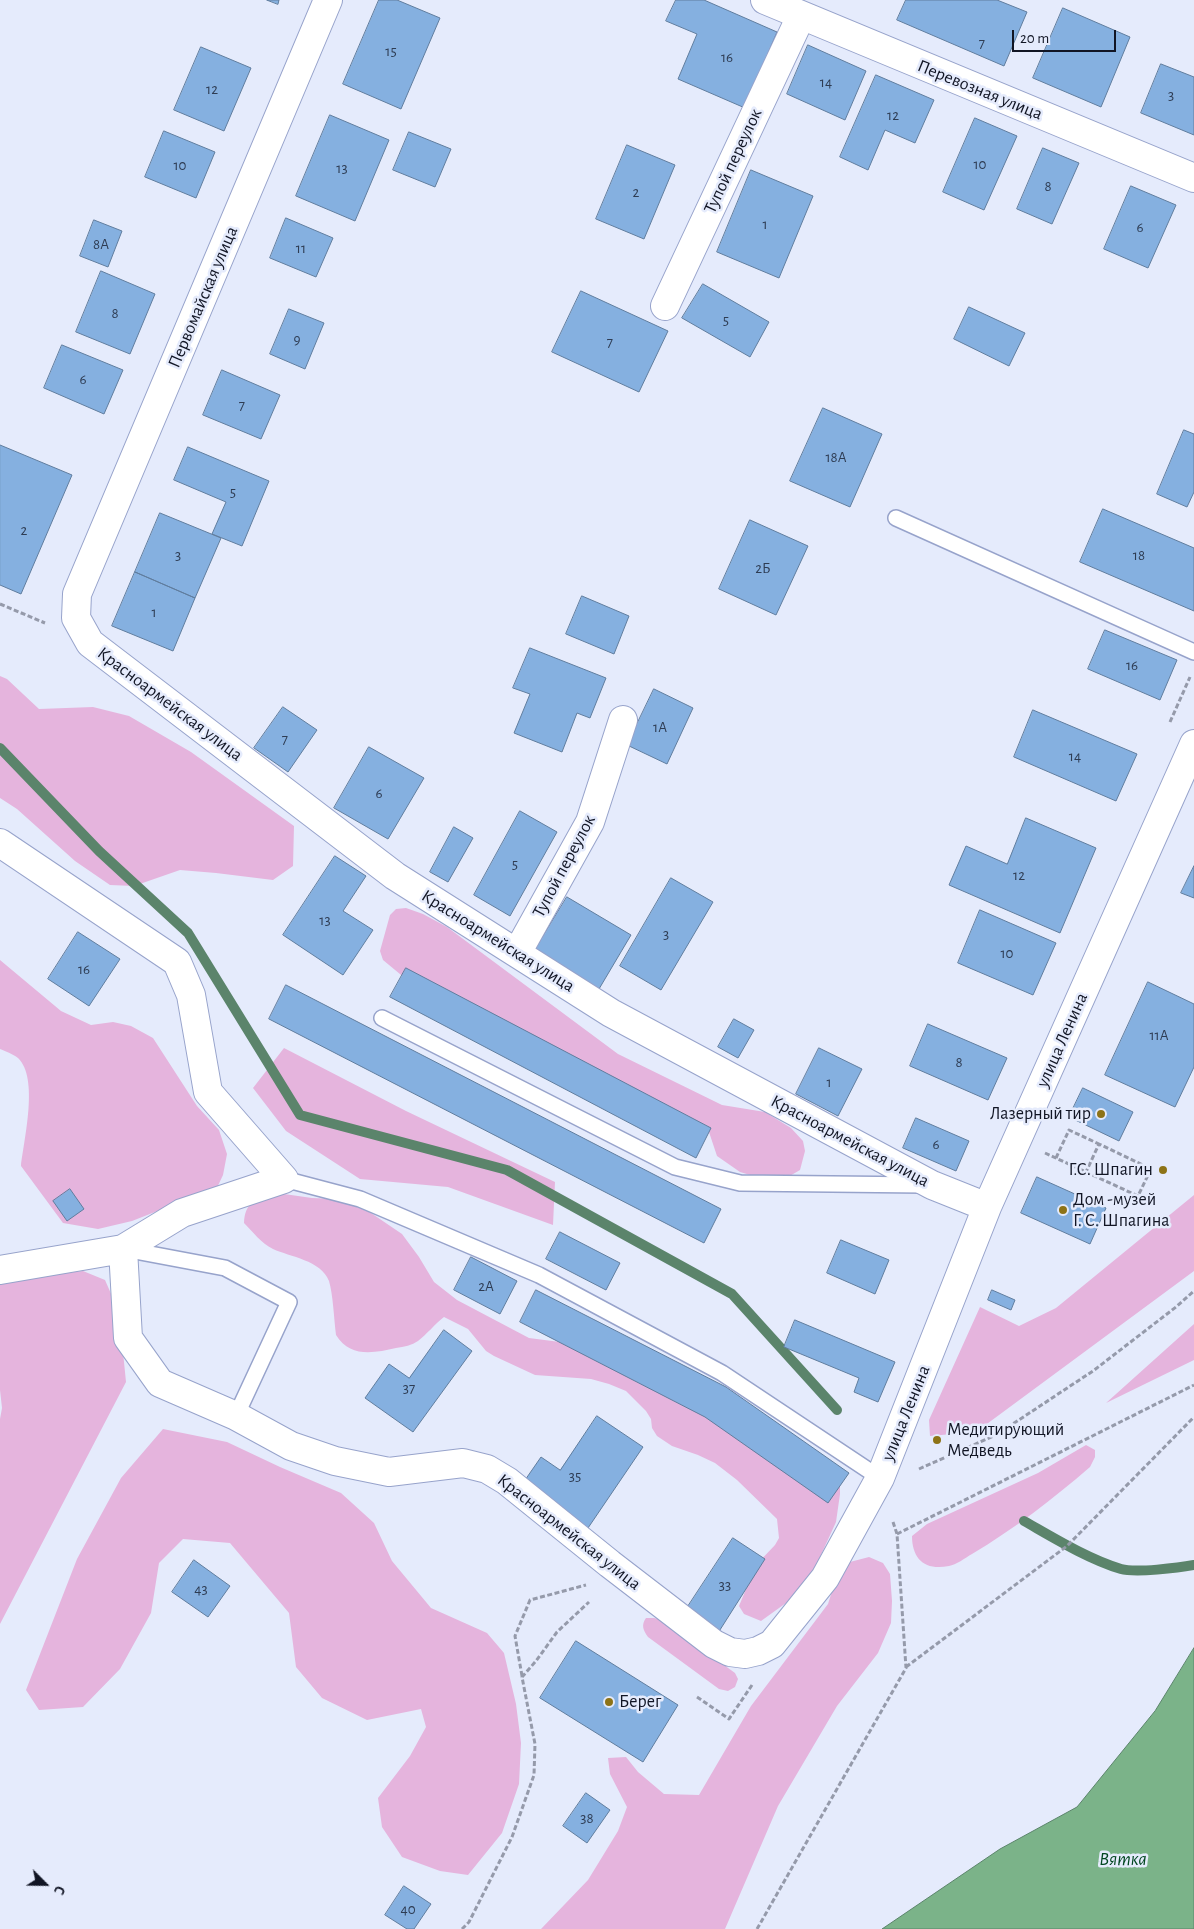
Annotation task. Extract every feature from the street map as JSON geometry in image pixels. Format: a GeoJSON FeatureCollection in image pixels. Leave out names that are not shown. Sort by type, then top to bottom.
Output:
{"type":"FeatureCollection","features":[{"type":"Feature","properties":{"kind":"street","name":"Первомайская улица"},"geometry":{"type":"LineString","coordinates":[[78,594],[328,0]]}},
{"type":"Feature","properties":{"kind":"street","name":"Перевозная улица"},"geometry":{"type":"LineString","coordinates":[[766,0],[1194,178]]}},
{"type":"Feature","properties":{"kind":"street","name":"Тупой переулок"},"geometry":{"type":"LineString","coordinates":[[665,306],[801,16]]}},
{"type":"Feature","properties":{"kind":"street","name":"Красноармейская улица"},"geometry":{"type":"LineString","coordinates":[[78,594],[76,618],[90,643],[395,876],[611,1013],[932,1185],[987,1207]]}},
{"type":"Feature","properties":{"kind":"street","name":"Тупой переулок"},"geometry":{"type":"LineString","coordinates":[[517,953],[590,822],[623,720]]}},
{"type":"Feature","properties":{"kind":"street","name":"улица Ленина"},"geometry":{"type":"LineString","coordinates":[[880,1478],[987,1207],[1194,744]]}},
{"type":"Feature","properties":{"kind":"street"},"geometry":{"type":"LineString","coordinates":[[0,843],[177,962],[191,995],[208,1092],[284,1179],[182,1213],[123,1249],[0,1270]]}},
{"type":"Feature","properties":{"kind":"street","name":"Красноармейская улица"},"geometry":{"type":"LineString","coordinates":[[123,1249],[128,1338],[160,1382],[236,1416],[291,1446],[344,1463],[389,1472],[464,1463],[487,1469],[507,1481],[714,1644],[730,1652],[745,1654],[758,1651],[772,1644],[784,1631],[825,1578],[880,1478]]}},
{"type":"Feature","properties":{"kind":"lane"},"geometry":{"type":"LineString","coordinates":[[896,518],[1194,652]]}},
{"type":"Feature","properties":{"kind":"lane"},"geometry":{"type":"LineString","coordinates":[[382,1018],[675,1167],[740,1182],[932,1185]]}},
{"type":"Feature","properties":{"kind":"lane"},"geometry":{"type":"LineString","coordinates":[[284,1179],[360,1199],[539,1275],[722,1373],[880,1478]]}},
{"type":"Feature","properties":{"kind":"lane"},"geometry":{"type":"LineString","coordinates":[[123,1249],[225,1268],[289,1302],[236,1416]]}},
{"type":"Feature","properties":{"kind":"path"},"geometry":{"type":"LineString","coordinates":[[1017,1140],[1138,1196],[1151,1169],[1069,1130],[1056,1158]]}},
{"type":"Feature","properties":{"kind":"path"},"geometry":{"type":"LineString","coordinates":[[1086,1172],[1099,1144]]}},
{"type":"Feature","properties":{"kind":"path"},"geometry":{"type":"LineString","coordinates":[[917,1470],[996,1435],[1093,1371],[1194,1292]]}},
{"type":"Feature","properties":{"kind":"path"},"geometry":{"type":"LineString","coordinates":[[897,1534],[1194,1385]]}},
{"type":"Feature","properties":{"kind":"path"},"geometry":{"type":"LineString","coordinates":[[757,1929],[906,1668],[1067,1546],[1194,1417]]}},
{"type":"Feature","properties":{"kind":"path"},"geometry":{"type":"LineString","coordinates":[[880,1478],[897,1534],[906,1668]]}},
{"type":"Feature","properties":{"kind":"path"},"geometry":{"type":"LineString","coordinates":[[462,1929],[469,1922],[512,1837],[534,1775],[535,1744],[515,1636],[530,1600],[594,1583]]}},
{"type":"Feature","properties":{"kind":"path"},"geometry":{"type":"LineString","coordinates":[[522,1677],[557,1632],[589,1602]]}},
{"type":"Feature","properties":{"kind":"path"},"geometry":{"type":"LineString","coordinates":[[697,1697],[729,1719],[747,1692]]}},
{"type":"Feature","properties":{"kind":"shaded area"},"geometry":{"type":"Polygon","coordinates":[[[0,676],[7,679],[39,709],[93,707],[129,716],[191,752],[294,826],[293,866],[273,880],[180,870],[134,886],[110,885],[75,861],[17,809],[0,798],[0,676]]]}},
{"type":"Feature","properties":{"kind":"shaded area"},"geometry":{"type":"Polygon","coordinates":[[[406,908],[423,914],[447,927],[618,1054],[722,1105],[765,1112],[791,1128],[803,1141],[805,1151],[800,1170],[788,1177],[757,1177],[740,1172],[717,1156],[707,1126],[463,1012],[412,984],[383,960],[380,951],[390,915],[396,909],[406,908]]]}},
{"type":"Feature","properties":{"kind":"shaded area"},"geometry":{"type":"Polygon","coordinates":[[[0,960],[61,1011],[91,1025],[113,1022],[131,1026],[153,1038],[197,1106],[219,1130],[227,1154],[223,1175],[215,1192],[132,1221],[98,1229],[63,1223],[21,1166],[27,1125],[28,1080],[24,1067],[18,1058],[0,1049],[0,960]]]}},
{"type":"Feature","properties":{"kind":"shaded area"},"geometry":{"type":"Polygon","coordinates":[[[284,1048],[406,1111],[555,1182],[553,1225],[448,1187],[360,1179],[286,1131],[253,1088],[284,1048]]]}},
{"type":"Feature","properties":{"kind":"shaded area"},"geometry":{"type":"Polygon","coordinates":[[[270,1192],[312,1198],[338,1199],[371,1213],[402,1234],[434,1282],[457,1300],[529,1338],[583,1345],[840,1486],[836,1522],[810,1579],[786,1603],[761,1621],[744,1614],[739,1606],[756,1565],[779,1538],[777,1519],[737,1480],[715,1463],[672,1446],[657,1436],[646,1411],[626,1391],[591,1379],[535,1375],[486,1351],[468,1329],[444,1317],[418,1341],[408,1346],[371,1352],[355,1351],[348,1347],[336,1335],[332,1293],[325,1274],[319,1268],[304,1260],[269,1247],[244,1223],[246,1211],[251,1203],[270,1192]]]}},
{"type":"Feature","properties":{"kind":"shaded area"},"geometry":{"type":"Polygon","coordinates":[[[1194,1195],[1194,1271],[976,1432],[930,1436],[929,1420],[980,1307],[1019,1326],[1056,1308],[1194,1195]]]}},
{"type":"Feature","properties":{"kind":"shaded area"},"geometry":{"type":"Polygon","coordinates":[[[83,1271],[105,1280],[119,1312],[126,1382],[0,1624],[0,1419],[2,1408],[0,1390],[0,1280],[83,1271]]]}},
{"type":"Feature","properties":{"kind":"shaded area"},"geometry":{"type":"Polygon","coordinates":[[[1194,1324],[1194,1360],[1106,1403],[1194,1324]]]}},
{"type":"Feature","properties":{"kind":"shaded area"},"geometry":{"type":"Polygon","coordinates":[[[163,1429],[227,1442],[341,1493],[374,1523],[392,1561],[431,1608],[487,1633],[504,1653],[516,1704],[521,1743],[519,1784],[502,1833],[468,1875],[440,1871],[402,1857],[382,1827],[378,1798],[410,1756],[426,1727],[421,1709],[367,1720],[322,1698],[296,1667],[289,1613],[230,1543],[183,1539],[159,1563],[151,1613],[120,1669],[83,1707],[39,1710],[26,1690],[77,1559],[121,1478],[163,1429]]]}},
{"type":"Feature","properties":{"kind":"shaded area"},"geometry":{"type":"Polygon","coordinates":[[[1086,1445],[1095,1450],[1095,1457],[1090,1467],[1003,1534],[952,1565],[933,1567],[917,1557],[914,1551],[912,1536],[927,1524],[1038,1473],[1086,1445]]]}},
{"type":"Feature","properties":{"kind":"shaded area"},"geometry":{"type":"Polygon","coordinates":[[[869,1557],[883,1563],[890,1574],[891,1623],[878,1653],[837,1706],[778,1806],[725,1929],[541,1929],[588,1880],[618,1831],[627,1807],[610,1774],[608,1758],[626,1757],[638,1772],[664,1794],[699,1795],[751,1706],[828,1604],[836,1579],[850,1562],[869,1557]]]}},
{"type":"Feature","properties":{"kind":"shaded area"},"geometry":{"type":"Polygon","coordinates":[[[646,1618],[662,1620],[735,1673],[738,1679],[735,1687],[728,1691],[719,1689],[648,1637],[643,1628],[646,1618]]]}},
{"type":"Feature","properties":{"kind":"water","name":"Вятка"},"geometry":{"type":"Polygon","coordinates":[[[1194,1648],[1194,1929],[882,1929],[1000,1849],[1077,1807],[1155,1711],[1194,1648]]]}},
{"type":"Feature","properties":{"kind":"building"},"geometry":{"type":"Polygon","coordinates":[[[267,0],[279,0],[278,4],[267,0]]]}},
{"type":"Feature","properties":{"kind":"building"},"geometry":{"type":"Polygon","coordinates":[[[379,0],[397,0],[440,18],[401,109],[343,84],[379,0]]]}},
{"type":"Feature","properties":{"kind":"building"},"geometry":{"type":"Polygon","coordinates":[[[676,0],[704,0],[777,32],[745,108],[678,79],[697,34],[666,21],[676,0]]]}},
{"type":"Feature","properties":{"kind":"building"},"geometry":{"type":"Polygon","coordinates":[[[906,0],[997,0],[1027,12],[1004,66],[897,20],[906,0]]]}},
{"type":"Feature","properties":{"kind":"building"},"geometry":{"type":"Polygon","coordinates":[[[1063,8],[1130,37],[1101,107],[1033,78],[1063,8]]]}},
{"type":"Feature","properties":{"kind":"building"},"geometry":{"type":"Polygon","coordinates":[[[808,45],[866,71],[845,120],[787,94],[808,45]]]}},
{"type":"Feature","properties":{"kind":"building"},"geometry":{"type":"Polygon","coordinates":[[[201,47],[251,68],[224,131],[174,110],[201,47]]]}},
{"type":"Feature","properties":{"kind":"building"},"geometry":{"type":"Polygon","coordinates":[[[1161,64],[1194,77],[1194,135],[1141,113],[1161,64]]]}},
{"type":"Feature","properties":{"kind":"building"},"geometry":{"type":"Polygon","coordinates":[[[876,75],[934,100],[915,143],[885,130],[868,170],[840,157],[876,75]]]}},
{"type":"Feature","properties":{"kind":"building"},"geometry":{"type":"Polygon","coordinates":[[[330,115],[389,140],[355,221],[296,196],[330,115]]]}},
{"type":"Feature","properties":{"kind":"building"},"geometry":{"type":"Polygon","coordinates":[[[975,118],[1017,136],[984,210],[943,192],[975,118]]]}},
{"type":"Feature","properties":{"kind":"building"},"geometry":{"type":"Polygon","coordinates":[[[164,131],[215,152],[196,198],[145,177],[164,131]]]}},
{"type":"Feature","properties":{"kind":"building"},"geometry":{"type":"Polygon","coordinates":[[[409,132],[451,149],[435,187],[393,170],[409,132]]]}},
{"type":"Feature","properties":{"kind":"building"},"geometry":{"type":"Polygon","coordinates":[[[627,145],[675,165],[644,239],[596,219],[627,145]]]}},
{"type":"Feature","properties":{"kind":"building"},"geometry":{"type":"Polygon","coordinates":[[[1043,148],[1079,163],[1052,224],[1017,209],[1043,148]]]}},
{"type":"Feature","properties":{"kind":"building"},"geometry":{"type":"Polygon","coordinates":[[[751,170],[813,196],[779,278],[717,252],[751,170]]]}},
{"type":"Feature","properties":{"kind":"building"},"geometry":{"type":"Polygon","coordinates":[[[1131,186],[1176,205],[1148,268],[1104,249],[1131,186]]]}},
{"type":"Feature","properties":{"kind":"building"},"geometry":{"type":"Polygon","coordinates":[[[286,218],[333,238],[316,277],[270,258],[286,218]]]}},
{"type":"Feature","properties":{"kind":"building"},"geometry":{"type":"Polygon","coordinates":[[[94,220],[122,231],[108,267],[80,256],[94,220]]]}},
{"type":"Feature","properties":{"kind":"building"},"geometry":{"type":"Polygon","coordinates":[[[101,271],[155,294],[130,354],[76,332],[101,271]]]}},
{"type":"Feature","properties":{"kind":"building"},"geometry":{"type":"Polygon","coordinates":[[[703,284],[769,322],[750,357],[682,318],[703,284]]]}},
{"type":"Feature","properties":{"kind":"building"},"geometry":{"type":"Polygon","coordinates":[[[581,291],[668,331],[639,392],[552,352],[581,291]]]}},
{"type":"Feature","properties":{"kind":"building"},"geometry":{"type":"Polygon","coordinates":[[[969,307],[1025,333],[1009,366],[954,339],[969,307]]]}},
{"type":"Feature","properties":{"kind":"building"},"geometry":{"type":"Polygon","coordinates":[[[289,309],[324,323],[305,369],[270,354],[289,309]]]}},
{"type":"Feature","properties":{"kind":"building"},"geometry":{"type":"Polygon","coordinates":[[[62,345],[123,370],[104,414],[44,388],[62,345]]]}},
{"type":"Feature","properties":{"kind":"building"},"geometry":{"type":"Polygon","coordinates":[[[222,370],[280,395],[261,439],[203,415],[222,370]]]}},
{"type":"Feature","properties":{"kind":"building"},"geometry":{"type":"Polygon","coordinates":[[[823,408],[882,434],[850,507],[790,481],[823,408]]]}},
{"type":"Feature","properties":{"kind":"building"},"geometry":{"type":"Polygon","coordinates":[[[1184,430],[1194,434],[1194,492],[1187,507],[1157,494],[1184,430]]]}},
{"type":"Feature","properties":{"kind":"building"},"geometry":{"type":"Polygon","coordinates":[[[0,445],[72,475],[21,594],[0,585],[0,445]]]}},
{"type":"Feature","properties":{"kind":"building"},"geometry":{"type":"Polygon","coordinates":[[[188,447],[269,481],[242,546],[212,534],[226,502],[174,480],[188,447]]]}},
{"type":"Feature","properties":{"kind":"building"},"geometry":{"type":"Polygon","coordinates":[[[1103,509],[1194,548],[1194,611],[1080,562],[1103,509]]]}},
{"type":"Feature","properties":{"kind":"building"},"geometry":{"type":"Polygon","coordinates":[[[160,513],[221,538],[195,598],[135,572],[160,513]]]}},
{"type":"Feature","properties":{"kind":"building"},"geometry":{"type":"Polygon","coordinates":[[[750,520],[808,546],[776,615],[719,589],[750,520]]]}},
{"type":"Feature","properties":{"kind":"building"},"geometry":{"type":"Polygon","coordinates":[[[135,572],[195,598],[173,651],[112,626],[135,572]]]}},
{"type":"Feature","properties":{"kind":"building"},"geometry":{"type":"Polygon","coordinates":[[[582,596],[629,616],[614,654],[566,634],[582,596]]]}},
{"type":"Feature","properties":{"kind":"building"},"geometry":{"type":"Polygon","coordinates":[[[1105,630],[1177,660],[1160,700],[1088,669],[1105,630]]]}},
{"type":"Feature","properties":{"kind":"building"},"geometry":{"type":"Polygon","coordinates":[[[530,648],[606,678],[590,718],[577,713],[562,752],[514,733],[530,694],[513,688],[530,648]]]}},
{"type":"Feature","properties":{"kind":"building"},"geometry":{"type":"Polygon","coordinates":[[[654,689],[693,708],[667,764],[627,745],[654,689]]]}},
{"type":"Feature","properties":{"kind":"building"},"geometry":{"type":"Polygon","coordinates":[[[283,707],[317,730],[288,772],[254,748],[283,707]]]}},
{"type":"Feature","properties":{"kind":"building"},"geometry":{"type":"Polygon","coordinates":[[[1033,710],[1137,754],[1116,801],[1014,757],[1033,710]]]}},
{"type":"Feature","properties":{"kind":"building"},"geometry":{"type":"Polygon","coordinates":[[[369,747],[424,778],[388,839],[334,808],[369,747]]]}},
{"type":"Feature","properties":{"kind":"building"},"geometry":{"type":"Polygon","coordinates":[[[520,811],[557,832],[510,916],[474,895],[520,811]]]}},
{"type":"Feature","properties":{"kind":"building"},"geometry":{"type":"Polygon","coordinates":[[[1026,818],[1096,848],[1060,933],[949,885],[966,846],[1007,864],[1026,818]]]}},
{"type":"Feature","properties":{"kind":"building"},"geometry":{"type":"Polygon","coordinates":[[[454,827],[473,838],[448,882],[430,872],[454,827]]]}},
{"type":"Feature","properties":{"kind":"building"},"geometry":{"type":"Polygon","coordinates":[[[335,856],[366,876],[343,911],[373,930],[343,975],[283,935],[335,856]]]}},
{"type":"Feature","properties":{"kind":"building"},"geometry":{"type":"Polygon","coordinates":[[[1194,866],[1194,898],[1181,893],[1194,866]]]}},
{"type":"Feature","properties":{"kind":"building"},"geometry":{"type":"Polygon","coordinates":[[[671,878],[713,902],[661,990],[620,966],[671,878]]]}},
{"type":"Feature","properties":{"kind":"building"},"geometry":{"type":"Polygon","coordinates":[[[567,897],[631,935],[599,989],[535,950],[567,897]]]}},
{"type":"Feature","properties":{"kind":"building"},"geometry":{"type":"Polygon","coordinates":[[[980,910],[1056,943],[1033,995],[958,963],[980,910]]]}},
{"type":"Feature","properties":{"kind":"building"},"geometry":{"type":"Polygon","coordinates":[[[78,932],[120,959],[89,1006],[48,979],[78,932]]]}},
{"type":"Feature","properties":{"kind":"building"},"geometry":{"type":"Polygon","coordinates":[[[406,968],[711,1128],[696,1158],[390,997],[406,968]]]}},
{"type":"Feature","properties":{"kind":"building"},"geometry":{"type":"Polygon","coordinates":[[[1148,982],[1194,1004],[1194,1067],[1175,1107],[1105,1075],[1148,982]]]}},
{"type":"Feature","properties":{"kind":"building"},"geometry":{"type":"Polygon","coordinates":[[[286,985],[721,1209],[704,1243],[269,1019],[286,985]]]}},
{"type":"Feature","properties":{"kind":"building"},"geometry":{"type":"Polygon","coordinates":[[[734,1019],[754,1030],[738,1058],[718,1047],[734,1019]]]}},
{"type":"Feature","properties":{"kind":"building"},"geometry":{"type":"Polygon","coordinates":[[[928,1024],[1007,1058],[988,1100],[910,1066],[928,1024]]]}},
{"type":"Feature","properties":{"kind":"building"},"geometry":{"type":"Polygon","coordinates":[[[819,1048],[862,1069],[838,1116],[796,1094],[819,1048]]]}},
{"type":"Feature","properties":{"kind":"building","name":"Лазерный тир"},"geometry":{"type":"Polygon","coordinates":[[[1083,1088],[1133,1112],[1119,1141],[1069,1117],[1083,1088]]]}},
{"type":"Feature","properties":{"kind":"building"},"geometry":{"type":"Polygon","coordinates":[[[916,1118],[969,1141],[956,1171],[903,1148],[916,1118]]]}},
{"type":"Feature","properties":{"kind":"building","name":"Дом -музей Г. С. Шпагина"},"geometry":{"type":"Polygon","coordinates":[[[1037,1177],[1106,1208],[1090,1244],[1021,1213],[1037,1177]]]}},
{"type":"Feature","properties":{"kind":"building"},"geometry":{"type":"Polygon","coordinates":[[[70,1189],[84,1209],[67,1221],[53,1201],[70,1189]]]}},
{"type":"Feature","properties":{"kind":"building"},"geometry":{"type":"Polygon","coordinates":[[[560,1232],[620,1263],[606,1290],[546,1259],[560,1232]]]}},
{"type":"Feature","properties":{"kind":"building"},"geometry":{"type":"Polygon","coordinates":[[[841,1240],[889,1260],[875,1294],[827,1273],[841,1240]]]}},
{"type":"Feature","properties":{"kind":"building"},"geometry":{"type":"Polygon","coordinates":[[[471,1257],[517,1281],[500,1314],[454,1290],[471,1257]]]}},
{"type":"Feature","properties":{"kind":"building"},"geometry":{"type":"Polygon","coordinates":[[[536,1290],[726,1387],[849,1473],[828,1503],[705,1417],[520,1322],[536,1290]]]}},
{"type":"Feature","properties":{"kind":"building"},"geometry":{"type":"Polygon","coordinates":[[[992,1290],[1015,1300],[1011,1310],[988,1300],[992,1290]]]}},
{"type":"Feature","properties":{"kind":"building"},"geometry":{"type":"Polygon","coordinates":[[[795,1320],[895,1362],[878,1402],[854,1392],[859,1378],[784,1347],[795,1320]]]}},
{"type":"Feature","properties":{"kind":"building"},"geometry":{"type":"Polygon","coordinates":[[[444,1330],[472,1351],[413,1432],[365,1398],[389,1364],[409,1378],[444,1330]]]}},
{"type":"Feature","properties":{"kind":"building"},"geometry":{"type":"Polygon","coordinates":[[[597,1416],[643,1447],[588,1528],[523,1483],[541,1457],[560,1470],[597,1416]]]}},
{"type":"Feature","properties":{"kind":"building"},"geometry":{"type":"Polygon","coordinates":[[[733,1538],[765,1559],[718,1633],[685,1611],[733,1538]]]}},
{"type":"Feature","properties":{"kind":"building"},"geometry":{"type":"Polygon","coordinates":[[[194,1560],[230,1586],[208,1617],[172,1592],[194,1560]]]}},
{"type":"Feature","properties":{"kind":"building","name":"Берег"},"geometry":{"type":"Polygon","coordinates":[[[576,1641],[678,1705],[643,1762],[540,1698],[576,1641]]]}},
{"type":"Feature","properties":{"kind":"building"},"geometry":{"type":"Polygon","coordinates":[[[586,1793],[610,1810],[587,1843],[563,1826],[586,1793]]]}},
{"type":"Feature","properties":{"kind":"building"},"geometry":{"type":"Polygon","coordinates":[[[404,1886],[431,1904],[414,1929],[407,1929],[385,1915],[404,1886]]]}},
{"type":"Feature","properties":{"kind":"waterway"},"geometry":{"type":"LineString","coordinates":[[0,748],[99,851],[188,933],[300,1115],[507,1170],[732,1294],[837,1410]]}},
{"type":"Feature","properties":{"kind":"waterway"},"geometry":{"type":"LineString","coordinates":[[1024,1521],[1084,1554],[1121,1569],[1168,1569],[1194,1565]]}},
{"type":"Feature","properties":{"kind":"place","name":"Лазерный тир"},"geometry":{"type":"Point","coordinates":[1101,1114]}},
{"type":"Feature","properties":{"kind":"place","name":"Г.С. Шпагин"},"geometry":{"type":"Point","coordinates":[1163,1170]}},
{"type":"Feature","properties":{"kind":"place","name":"Дом -музей Г. С. Шпагина"},"geometry":{"type":"Point","coordinates":[1063,1210]}},
{"type":"Feature","properties":{"kind":"place","name":"Медитирующий Медведь"},"geometry":{"type":"Point","coordinates":[937,1440]}},
{"type":"Feature","properties":{"kind":"place","name":"Берег"},"geometry":{"type":"Point","coordinates":[609,1702]}}]}
